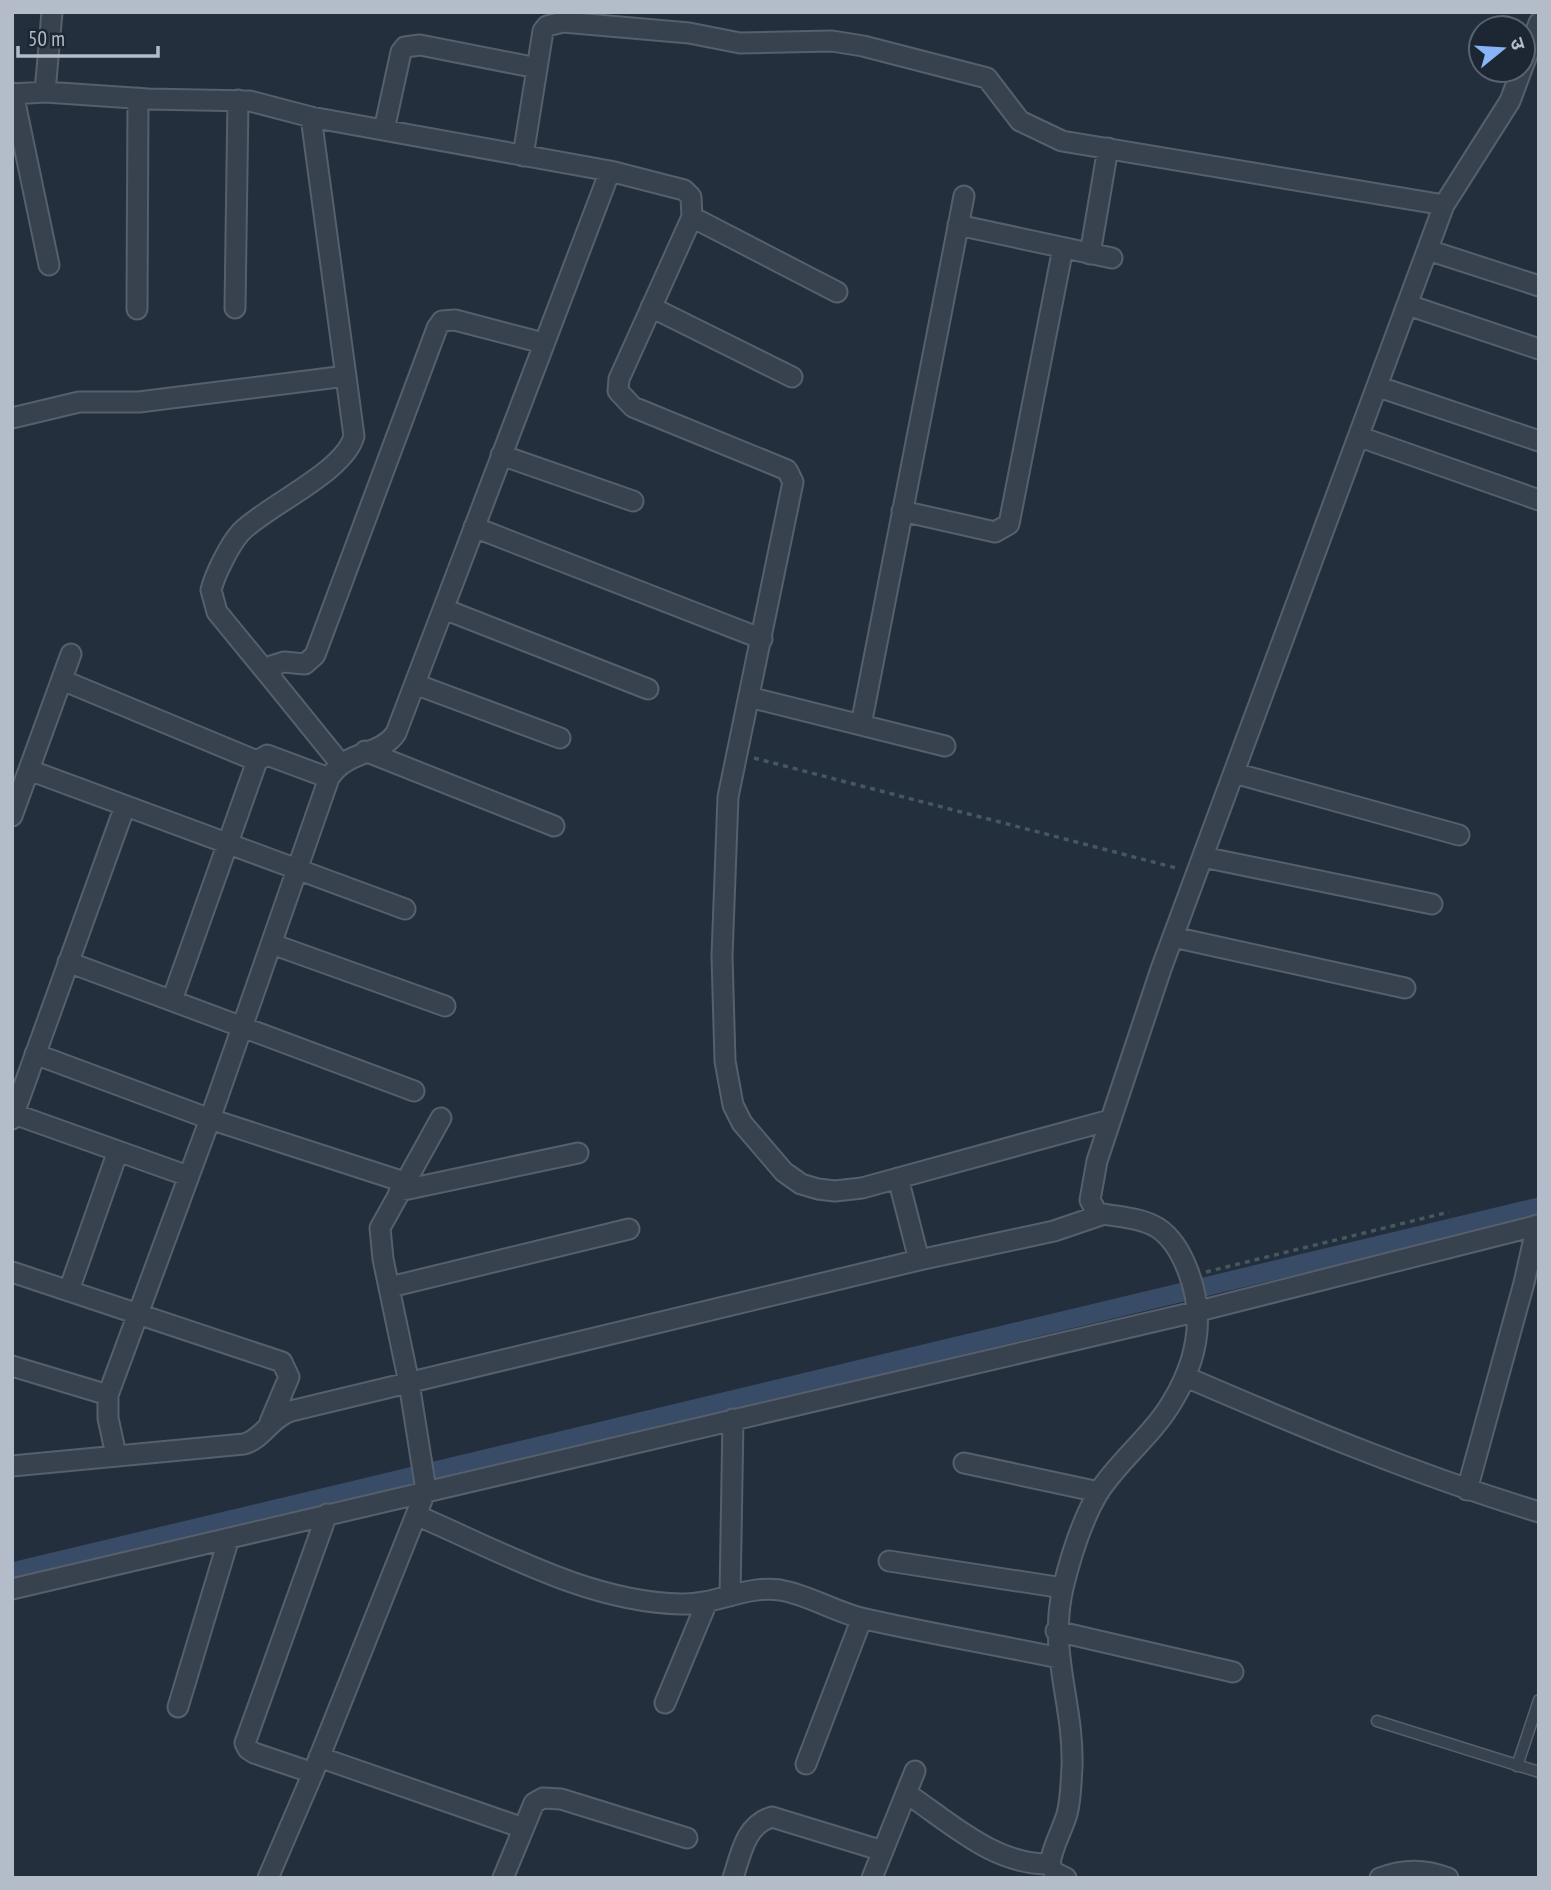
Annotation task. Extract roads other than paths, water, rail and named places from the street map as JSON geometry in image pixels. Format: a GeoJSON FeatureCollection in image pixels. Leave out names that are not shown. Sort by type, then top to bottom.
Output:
{"type":"FeatureCollection","features":[{"type":"Feature","properties":{"kind":"street"},"geometry":{"type":"LineString","coordinates":[[45,92],[52,12]]}},
{"type":"Feature","properties":{"kind":"street"},"geometry":{"type":"LineString","coordinates":[[523,156],[543,31],[557,22],[689,33],[740,43],[847,42],[987,78],[1011,113],[1036,131],[1062,141],[1444,205]]}},
{"type":"Feature","properties":{"kind":"street"},"geometry":{"type":"LineString","coordinates":[[1066,1878],[1054,1872],[1050,1864],[1067,1812],[1072,1764],[1069,1716],[1056,1631],[1063,1588],[1085,1519],[1099,1492],[1171,1405],[1186,1377],[1196,1345],[1195,1293],[1182,1256],[1159,1229],[1139,1219],[1097,1213],[1090,1200],[1091,1183],[1173,937],[1444,205],[1510,101],[1539,23]]}},
{"type":"Feature","properties":{"kind":"street"},"geometry":{"type":"LineString","coordinates":[[384,130],[401,52],[405,47],[420,46],[537,68]]}},
{"type":"Feature","properties":{"kind":"street"},"geometry":{"type":"LineString","coordinates":[[49,265],[13,94],[45,92],[138,98],[238,100],[311,117],[610,171],[684,190],[691,197],[692,217],[619,379],[618,391],[633,407],[788,470],[792,475],[792,492],[762,639],[735,753],[724,832],[722,956],[725,1062],[733,1105],[756,1142],[785,1172],[802,1184],[835,1191],[898,1178],[1110,1120]]}},
{"type":"Feature","properties":{"kind":"street"},"geometry":{"type":"LineString","coordinates":[[137,309],[138,98]]}},
{"type":"Feature","properties":{"kind":"street"},"geometry":{"type":"LineString","coordinates":[[235,308],[238,100]]}},
{"type":"Feature","properties":{"kind":"street"},"geometry":{"type":"LineString","coordinates":[[311,117],[355,425],[352,444],[297,492],[241,532],[211,590],[218,612],[272,679],[335,770]]}},
{"type":"Feature","properties":{"kind":"street"},"geometry":{"type":"LineString","coordinates":[[1090,254],[1108,148]]}},
{"type":"Feature","properties":{"kind":"street"},"geometry":{"type":"LineString","coordinates":[[116,1455],[108,1418],[108,1395],[210,1119],[296,871],[335,770],[365,751],[391,741],[610,171]]}},
{"type":"Feature","properties":{"kind":"street"},"geometry":{"type":"LineString","coordinates":[[860,725],[964,196]]}},
{"type":"Feature","properties":{"kind":"street"},"geometry":{"type":"LineString","coordinates":[[692,217],[837,292]]}},
{"type":"Feature","properties":{"kind":"street"},"geometry":{"type":"LineString","coordinates":[[958,225],[1112,258]]}},
{"type":"Feature","properties":{"kind":"street"},"geometry":{"type":"LineString","coordinates":[[902,511],[995,532],[1009,524],[1063,248]]}},
{"type":"Feature","properties":{"kind":"street"},"geometry":{"type":"LineString","coordinates":[[1428,250],[1539,286]]}},
{"type":"Feature","properties":{"kind":"street"},"geometry":{"type":"LineString","coordinates":[[1408,305],[1539,349]]}},
{"type":"Feature","properties":{"kind":"street"},"geometry":{"type":"LineString","coordinates":[[651,307],[792,377]]}},
{"type":"Feature","properties":{"kind":"street"},"geometry":{"type":"LineString","coordinates":[[272,679],[271,666],[284,662],[305,664],[315,655],[437,327],[442,321],[455,320],[543,343]]}},
{"type":"Feature","properties":{"kind":"street"},"geometry":{"type":"LineString","coordinates":[[12,418],[79,402],[139,402],[346,376]]}},
{"type":"Feature","properties":{"kind":"street"},"geometry":{"type":"LineString","coordinates":[[1378,387],[1539,441]]}},
{"type":"Feature","properties":{"kind":"street"},"geometry":{"type":"LineString","coordinates":[[1360,437],[1539,500]]}},
{"type":"Feature","properties":{"kind":"street"},"geometry":{"type":"LineString","coordinates":[[501,455],[633,501]]}},
{"type":"Feature","properties":{"kind":"street"},"geometry":{"type":"LineString","coordinates":[[474,527],[762,639]]}},
{"type":"Feature","properties":{"kind":"street"},"geometry":{"type":"LineString","coordinates":[[443,608],[648,689]]}},
{"type":"Feature","properties":{"kind":"street"},"geometry":{"type":"LineString","coordinates":[[12,816],[71,654]]}},
{"type":"Feature","properties":{"kind":"street"},"geometry":{"type":"LineString","coordinates":[[62,680],[257,761]]}},
{"type":"Feature","properties":{"kind":"street"},"geometry":{"type":"LineString","coordinates":[[415,684],[560,738]]}},
{"type":"Feature","properties":{"kind":"street"},"geometry":{"type":"LineString","coordinates":[[749,697],[945,746]]}},
{"type":"Feature","properties":{"kind":"street"},"geometry":{"type":"LineString","coordinates":[[365,751],[554,826]]}},
{"type":"Feature","properties":{"kind":"street"},"geometry":{"type":"LineString","coordinates":[[172,1000],[229,846],[257,761],[267,755],[335,770]]}},
{"type":"Feature","properties":{"kind":"street"},"geometry":{"type":"LineString","coordinates":[[29,770],[296,871],[405,909]]}},
{"type":"Feature","properties":{"kind":"street"},"geometry":{"type":"LineString","coordinates":[[1234,773],[1459,835]]}},
{"type":"Feature","properties":{"kind":"street"},"geometry":{"type":"LineString","coordinates":[[125,806],[13,1116],[188,1176]]}},
{"type":"Feature","properties":{"kind":"street"},"geometry":{"type":"LineString","coordinates":[[1200,865],[1432,904]]}},
{"type":"Feature","properties":{"kind":"street"},"geometry":{"type":"LineString","coordinates":[[1173,937],[1405,988]]}},
{"type":"Feature","properties":{"kind":"street"},"geometry":{"type":"LineString","coordinates":[[272,944],[445,1006]]}},
{"type":"Feature","properties":{"kind":"street"},"geometry":{"type":"LineString","coordinates":[[68,962],[414,1091]]}},
{"type":"Feature","properties":{"kind":"street"},"geometry":{"type":"LineString","coordinates":[[35,1054],[401,1186],[578,1153]]}},
{"type":"Feature","properties":{"kind":"street"},"geometry":{"type":"LineString","coordinates":[[268,1878],[316,1765],[426,1485],[409,1383],[383,1259],[380,1228],[441,1118]]}},
{"type":"Feature","properties":{"kind":"street"},"geometry":{"type":"LineString","coordinates":[[69,1290],[118,1151]]}},
{"type":"Feature","properties":{"kind":"street"},"geometry":{"type":"LineString","coordinates":[[898,1178],[919,1261]]}},
{"type":"Feature","properties":{"kind":"street"},"geometry":{"type":"LineString","coordinates":[[270,1422],[291,1411],[1054,1231],[1104,1214]]}},
{"type":"Feature","properties":{"kind":"street"},"geometry":{"type":"LineString","coordinates":[[12,1589],[327,1514],[426,1485],[733,1419],[1195,1293],[1538,1225],[1532,1286],[1467,1490]]}},
{"type":"Feature","properties":{"kind":"street"},"geometry":{"type":"LineString","coordinates":[[390,1287],[629,1229]]}},
{"type":"Feature","properties":{"kind":"street"},"geometry":{"type":"LineString","coordinates":[[12,1272],[282,1362],[289,1377],[270,1422],[260,1436],[244,1444],[12,1466]]}},
{"type":"Feature","properties":{"kind":"street"},"geometry":{"type":"LineString","coordinates":[[12,1366],[108,1395]]}},
{"type":"Feature","properties":{"kind":"street"},"geometry":{"type":"LineString","coordinates":[[1186,1377],[1331,1440],[1467,1490],[1539,1513]]}},
{"type":"Feature","properties":{"kind":"street"},"geometry":{"type":"LineString","coordinates":[[730,1596],[733,1419]]}},
{"type":"Feature","properties":{"kind":"street"},"geometry":{"type":"LineString","coordinates":[[964,1463],[1099,1492]]}},
{"type":"Feature","properties":{"kind":"street"},"geometry":{"type":"LineString","coordinates":[[327,1514],[245,1742],[248,1749],[254,1753],[316,1765],[523,1828]]}},
{"type":"Feature","properties":{"kind":"street"},"geometry":{"type":"LineString","coordinates":[[416,1515],[578,1584],[644,1600],[681,1605],[764,1589],[780,1590],[862,1618],[1059,1658]]}},
{"type":"Feature","properties":{"kind":"street"},"geometry":{"type":"LineString","coordinates":[[178,1707],[229,1538]]}},
{"type":"Feature","properties":{"kind":"street"},"geometry":{"type":"LineString","coordinates":[[889,1560],[1063,1588]]}},
{"type":"Feature","properties":{"kind":"street"},"geometry":{"type":"LineString","coordinates":[[664,1703],[707,1602]]}},
{"type":"Feature","properties":{"kind":"street"},"geometry":{"type":"LineString","coordinates":[[806,1764],[862,1618]]}},
{"type":"Feature","properties":{"kind":"street"},"geometry":{"type":"LineString","coordinates":[[1056,1631],[1233,1672]]}},
{"type":"Feature","properties":{"kind":"street"},"geometry":{"type":"LineString","coordinates":[[872,1878],[915,1771]]}},
{"type":"Feature","properties":{"kind":"street"},"geometry":{"type":"LineString","coordinates":[[906,1793],[993,1852],[1021,1863],[1050,1864]]}},
{"type":"Feature","properties":{"kind":"street"},"geometry":{"type":"LineString","coordinates":[[503,1878],[534,1803],[543,1798],[552,1797],[687,1838]]}},
{"type":"Feature","properties":{"kind":"street"},"geometry":{"type":"LineString","coordinates":[[733,1878],[750,1832],[763,1819],[772,1817],[883,1851]]}},
{"type":"Feature","properties":{"kind":"street"},"geometry":{"type":"LineString","coordinates":[[1380,1878],[1420,1870],[1448,1878]]}},
{"type":"Feature","properties":{"kind":"lane"},"geometry":{"type":"LineString","coordinates":[[1517,1766],[1539,1700]]}},
{"type":"Feature","properties":{"kind":"lane"},"geometry":{"type":"LineString","coordinates":[[1377,1721],[1539,1772]]}},
{"type":"Feature","properties":{"kind":"waterway"},"geometry":{"type":"LineString","coordinates":[[12,1572],[1539,1207]]}}]}
